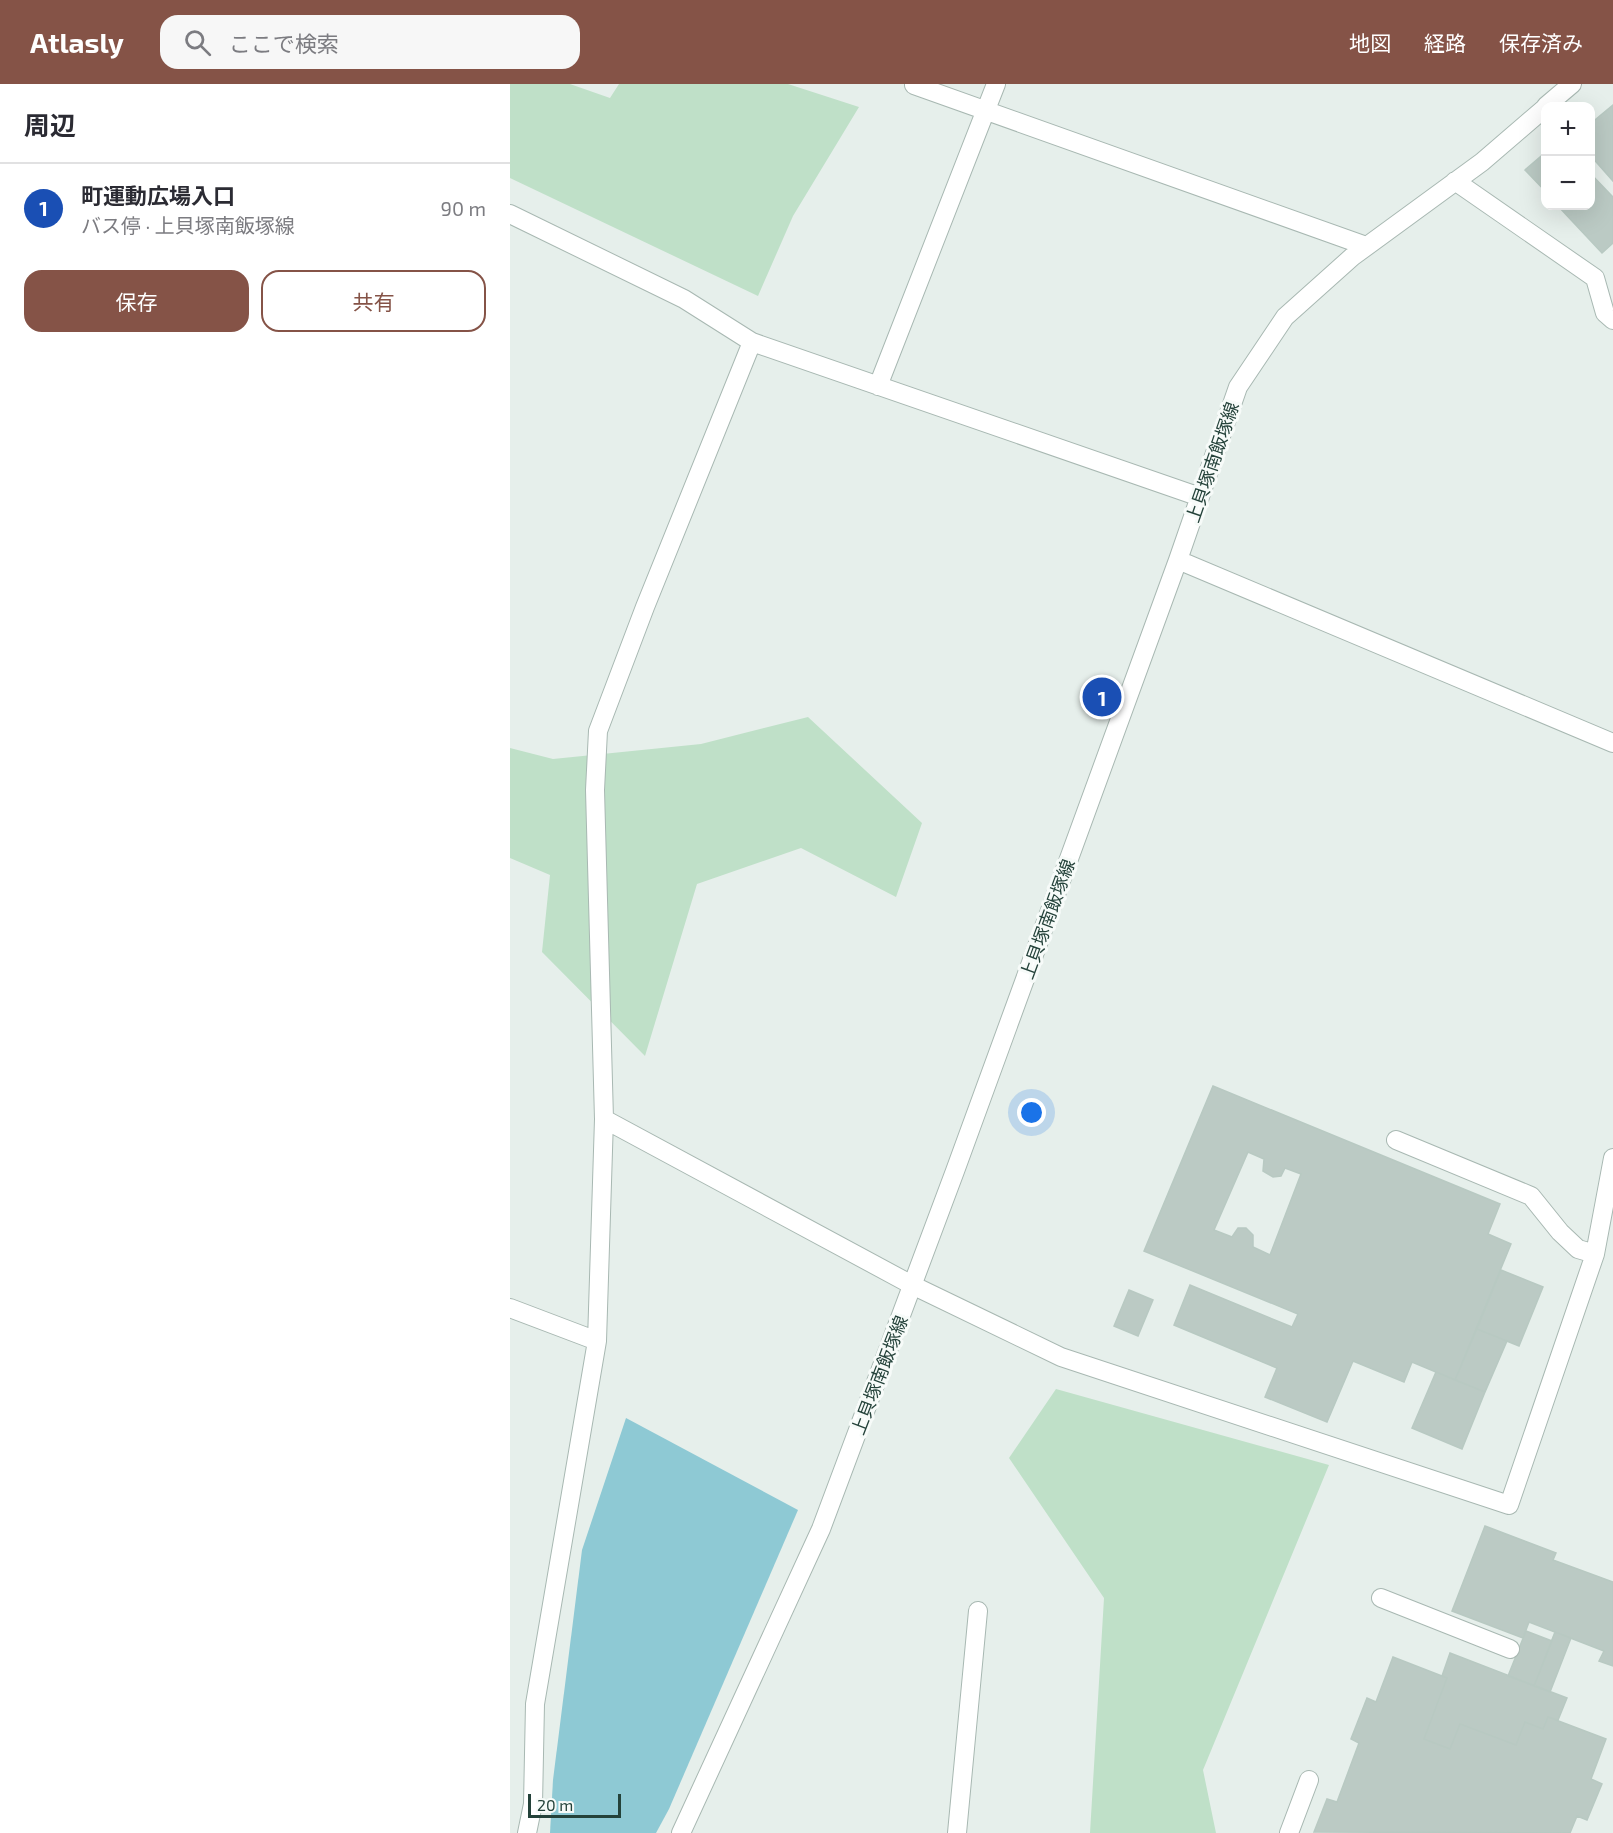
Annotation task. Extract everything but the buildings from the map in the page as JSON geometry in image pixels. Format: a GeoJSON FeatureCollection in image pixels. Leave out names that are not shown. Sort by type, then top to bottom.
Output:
{"type":"FeatureCollection","features":[{"type":"Feature","properties":{"kind":"street"},"geometry":{"type":"LineString","coordinates":[[878,386],[996,84]]}},
{"type":"Feature","properties":{"kind":"street","name":"上貝塚南飯塚線"},"geometry":{"type":"LineString","coordinates":[[1552,102],[1572,84]]}},
{"type":"Feature","properties":{"kind":"street"},"geometry":{"type":"LineString","coordinates":[[914,85],[1366,246]]}},
{"type":"Feature","properties":{"kind":"street","name":"上貝塚南飯塚線"},"geometry":{"type":"LineString","coordinates":[[681,1833],[821,1529],[1178,560],[1238,387],[1285,317],[1366,246],[1482,162],[1541,111]]}},
{"type":"Feature","properties":{"kind":"street"},"geometry":{"type":"LineString","coordinates":[[1455,181],[1595,278],[1605,314],[1613,320]]}},
{"type":"Feature","properties":{"kind":"street"},"geometry":{"type":"LineString","coordinates":[[510,214],[684,300],[752,342],[1200,497]]}},
{"type":"Feature","properties":{"kind":"street"},"geometry":{"type":"LineString","coordinates":[[510,1826],[527,1833],[533,1804],[535,1704],[597,1341],[604,1119],[595,790],[597,731],[752,342]]}},
{"type":"Feature","properties":{"kind":"street"},"geometry":{"type":"LineString","coordinates":[[1178,560],[1613,743]]}},
{"type":"Feature","properties":{"kind":"street"},"geometry":{"type":"LineString","coordinates":[[604,1119],[912,1285],[1061,1357],[1509,1504],[1595,1254],[1613,1158]]}},
{"type":"Feature","properties":{"kind":"street"},"geometry":{"type":"LineString","coordinates":[[1396,1140],[1531,1196],[1542,1212],[1578,1250],[1595,1254]]}},
{"type":"Feature","properties":{"kind":"street"},"geometry":{"type":"LineString","coordinates":[[510,1308],[597,1341]]}},
{"type":"Feature","properties":{"kind":"street"},"geometry":{"type":"LineString","coordinates":[[1381,1598],[1510,1649]]}},
{"type":"Feature","properties":{"kind":"street"},"geometry":{"type":"LineString","coordinates":[[957,1833],[978,1611]]}},
{"type":"Feature","properties":{"kind":"street"},"geometry":{"type":"LineString","coordinates":[[1289,1833],[1309,1780]]}},
{"type":"Feature","properties":{"kind":"green space"},"geometry":{"type":"Polygon","coordinates":[[[510,84],[570,84],[610,98],[619,84],[788,84],[859,107],[793,216],[758,296],[510,178],[510,84]]]}},
{"type":"Feature","properties":{"kind":"green space"},"geometry":{"type":"Polygon","coordinates":[[[808,717],[922,823],[896,897],[801,848],[697,884],[645,1056],[542,952],[550,875],[510,858],[510,748],[553,759],[701,744],[808,717]]]}},
{"type":"Feature","properties":{"kind":"green space"},"geometry":{"type":"Polygon","coordinates":[[[1056,1389],[1329,1465],[1203,1770],[1216,1833],[1090,1833],[1104,1598],[1009,1458],[1056,1389]]]}},
{"type":"Feature","properties":{"kind":"water"},"geometry":{"type":"Polygon","coordinates":[[[626,1418],[798,1510],[669,1809],[656,1833],[550,1833],[553,1780],[582,1550],[626,1418]]]}},
{"type":"Feature","properties":{"kind":"place","name":"町運動広場入口"},"geometry":{"type":"Point","coordinates":[1102,697]}}]}
